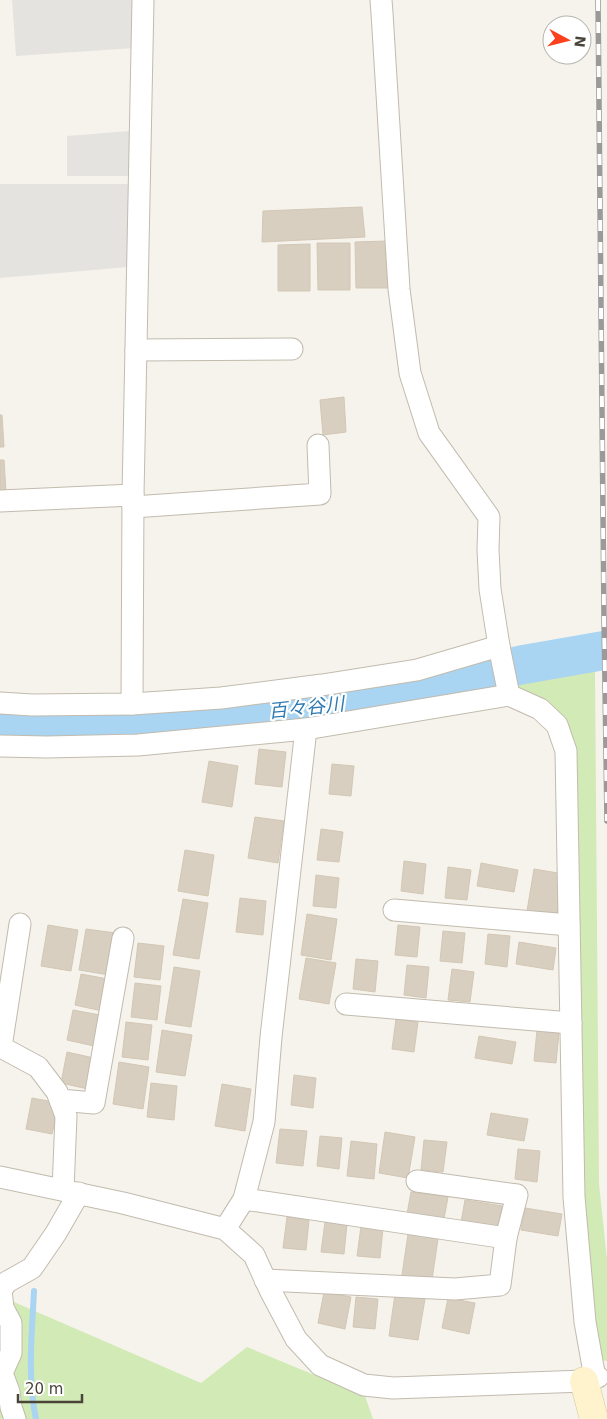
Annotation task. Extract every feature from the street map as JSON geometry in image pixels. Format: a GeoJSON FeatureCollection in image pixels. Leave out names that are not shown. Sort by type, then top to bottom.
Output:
{"type":"FeatureCollection","features":[{"type":"Feature","properties":{"kind":"street"},"geometry":{"type":"LineString","coordinates":[[132,704],[133,500],[143,0]]}},
{"type":"Feature","properties":{"kind":"street"},"geometry":{"type":"LineString","coordinates":[[380,0],[399,288],[410,373],[429,433],[489,518],[490,589],[499,646],[510,695]]}},
{"type":"Feature","properties":{"kind":"street"},"geometry":{"type":"LineString","coordinates":[[136,350],[292,349]]}},
{"type":"Feature","properties":{"kind":"street"},"geometry":{"type":"LineString","coordinates":[[0,501],[133,500],[320,494],[318,445]]}},
{"type":"Feature","properties":{"kind":"street"},"geometry":{"type":"LineString","coordinates":[[0,703],[32,705],[132,704],[221,698],[418,670],[499,646]]}},
{"type":"Feature","properties":{"kind":"street"},"geometry":{"type":"LineString","coordinates":[[0,746],[138,744],[306,729],[510,695],[540,709],[557,724],[566,751],[574,1197],[585,1322],[595,1378],[594,1419]]}},
{"type":"Feature","properties":{"kind":"street"},"geometry":{"type":"LineString","coordinates":[[225,1229],[244,1199],[264,1122],[271,1037],[306,729]]}},
{"type":"Feature","properties":{"kind":"street"},"geometry":{"type":"LineString","coordinates":[[394,910],[570,925]]}},
{"type":"Feature","properties":{"kind":"street"},"geometry":{"type":"LineString","coordinates":[[15,1419],[9,1392],[2,1373],[11,1353],[11,1323],[3,1308],[1,1290],[7,1282],[32,1268],[56,1233],[71,1192],[66,1116],[57,1092],[38,1067],[1,1047],[20,924]]}},
{"type":"Feature","properties":{"kind":"street"},"geometry":{"type":"LineString","coordinates":[[60,1100],[94,1102],[123,938]]}},
{"type":"Feature","properties":{"kind":"street"},"geometry":{"type":"LineString","coordinates":[[346,1004],[571,1023]]}},
{"type":"Feature","properties":{"kind":"street"},"geometry":{"type":"LineString","coordinates":[[0,1177],[124,1203],[225,1229],[254,1254],[265,1280],[296,1339],[320,1365],[364,1385],[393,1388],[595,1378]]}},
{"type":"Feature","properties":{"kind":"street"},"geometry":{"type":"LineString","coordinates":[[265,1280],[455,1289],[500,1285],[506,1238],[517,1195],[417,1181]]}},
{"type":"Feature","properties":{"kind":"street"},"geometry":{"type":"LineString","coordinates":[[244,1199],[506,1238]]}},
{"type":"Feature","properties":{"kind":"green space"},"geometry":{"type":"Polygon","coordinates":[[[550,672],[595,672],[599,1184],[607,1259],[607,1361],[601,1360],[581,1215],[573,756],[565,717],[534,702],[515,687],[550,672]]]}},
{"type":"Feature","properties":{"kind":"green space"},"geometry":{"type":"Polygon","coordinates":[[[0,1296],[201,1383],[247,1347],[365,1396],[373,1419],[0,1419],[0,1296]]]}},
{"type":"Feature","properties":{"kind":"shaded area"},"geometry":{"type":"Polygon","coordinates":[[[12,0],[135,0],[135,48],[16,56],[12,0]]]}},
{"type":"Feature","properties":{"kind":"shaded area"},"geometry":{"type":"Polygon","coordinates":[[[129,131],[131,176],[67,176],[67,136],[129,131]]]}},
{"type":"Feature","properties":{"kind":"shaded area"},"geometry":{"type":"Polygon","coordinates":[[[0,184],[130,184],[129,267],[0,278],[0,184]]]}},
{"type":"Feature","properties":{"kind":"building"},"geometry":{"type":"Polygon","coordinates":[[[362,207],[365,237],[262,242],[263,211],[362,207]]]}},
{"type":"Feature","properties":{"kind":"building"},"geometry":{"type":"Polygon","coordinates":[[[387,241],[388,288],[356,288],[355,242],[387,241]]]}},
{"type":"Feature","properties":{"kind":"building"},"geometry":{"type":"Polygon","coordinates":[[[317,243],[350,243],[350,290],[318,290],[317,243]]]}},
{"type":"Feature","properties":{"kind":"building"},"geometry":{"type":"Polygon","coordinates":[[[310,244],[310,291],[278,291],[278,245],[310,244]]]}},
{"type":"Feature","properties":{"kind":"building"},"geometry":{"type":"Polygon","coordinates":[[[344,397],[346,432],[323,435],[320,400],[344,397]]]}},
{"type":"Feature","properties":{"kind":"building"},"geometry":{"type":"Polygon","coordinates":[[[0,415],[2,415],[4,447],[0,447],[0,415]]]}},
{"type":"Feature","properties":{"kind":"building"},"geometry":{"type":"Polygon","coordinates":[[[0,460],[4,460],[6,492],[0,492],[0,460]]]}},
{"type":"Feature","properties":{"kind":"building"},"geometry":{"type":"Polygon","coordinates":[[[259,749],[286,752],[282,787],[255,784],[259,749]]]}},
{"type":"Feature","properties":{"kind":"building"},"geometry":{"type":"Polygon","coordinates":[[[209,761],[238,766],[232,807],[202,802],[209,761]]]}},
{"type":"Feature","properties":{"kind":"building"},"geometry":{"type":"Polygon","coordinates":[[[332,764],[354,766],[351,796],[329,794],[332,764]]]}},
{"type":"Feature","properties":{"kind":"building"},"geometry":{"type":"Polygon","coordinates":[[[255,817],[284,821],[278,863],[248,858],[255,817]]]}},
{"type":"Feature","properties":{"kind":"building"},"geometry":{"type":"Polygon","coordinates":[[[321,829],[343,832],[339,862],[317,860],[321,829]]]}},
{"type":"Feature","properties":{"kind":"building"},"geometry":{"type":"Polygon","coordinates":[[[185,850],[214,855],[208,896],[178,891],[185,850]]]}},
{"type":"Feature","properties":{"kind":"building"},"geometry":{"type":"Polygon","coordinates":[[[404,861],[426,864],[423,894],[401,891],[404,861]]]}},
{"type":"Feature","properties":{"kind":"building"},"geometry":{"type":"Polygon","coordinates":[[[481,863],[518,870],[514,892],[477,886],[481,863]]]}},
{"type":"Feature","properties":{"kind":"building"},"geometry":{"type":"Polygon","coordinates":[[[448,867],[471,870],[467,900],[445,898],[448,867]]]}},
{"type":"Feature","properties":{"kind":"building"},"geometry":{"type":"Polygon","coordinates":[[[534,869],[564,874],[557,915],[527,911],[534,869]]]}},
{"type":"Feature","properties":{"kind":"building"},"geometry":{"type":"Polygon","coordinates":[[[316,875],[339,878],[336,908],[313,906],[316,875]]]}},
{"type":"Feature","properties":{"kind":"building"},"geometry":{"type":"Polygon","coordinates":[[[240,898],[266,901],[263,935],[236,932],[240,898]]]}},
{"type":"Feature","properties":{"kind":"building"},"geometry":{"type":"Polygon","coordinates":[[[183,899],[208,903],[199,959],[173,955],[183,899]]]}},
{"type":"Feature","properties":{"kind":"building"},"geometry":{"type":"Polygon","coordinates":[[[307,914],[337,919],[331,960],[301,955],[307,914]]]}},
{"type":"Feature","properties":{"kind":"building"},"geometry":{"type":"Polygon","coordinates":[[[48,925],[78,930],[71,971],[41,966],[48,925]]]}},
{"type":"Feature","properties":{"kind":"building"},"geometry":{"type":"Polygon","coordinates":[[[398,925],[420,927],[417,957],[395,955],[398,925]]]}},
{"type":"Feature","properties":{"kind":"building"},"geometry":{"type":"Polygon","coordinates":[[[86,929],[116,933],[109,975],[79,970],[86,929]]]}},
{"type":"Feature","properties":{"kind":"building"},"geometry":{"type":"Polygon","coordinates":[[[443,931],[465,933],[462,963],[440,961],[443,931]]]}},
{"type":"Feature","properties":{"kind":"building"},"geometry":{"type":"Polygon","coordinates":[[[488,934],[510,936],[507,967],[485,964],[488,934]]]}},
{"type":"Feature","properties":{"kind":"building"},"geometry":{"type":"Polygon","coordinates":[[[519,942],[556,948],[553,970],[516,964],[519,942]]]}},
{"type":"Feature","properties":{"kind":"building"},"geometry":{"type":"Polygon","coordinates":[[[138,943],[164,946],[160,980],[134,977],[138,943]]]}},
{"type":"Feature","properties":{"kind":"building"},"geometry":{"type":"Polygon","coordinates":[[[306,958],[336,963],[329,1004],[299,999],[306,958]]]}},
{"type":"Feature","properties":{"kind":"building"},"geometry":{"type":"Polygon","coordinates":[[[356,959],[378,961],[375,992],[353,989],[356,959]]]}},
{"type":"Feature","properties":{"kind":"building"},"geometry":{"type":"Polygon","coordinates":[[[407,965],[429,967],[426,998],[404,995],[407,965]]]}},
{"type":"Feature","properties":{"kind":"building"},"geometry":{"type":"Polygon","coordinates":[[[174,967],[200,971],[191,1027],[165,1023],[174,967]]]}},
{"type":"Feature","properties":{"kind":"building"},"geometry":{"type":"Polygon","coordinates":[[[452,969],[474,972],[470,1002],[448,1000],[452,969]]]}},
{"type":"Feature","properties":{"kind":"building"},"geometry":{"type":"Polygon","coordinates":[[[81,974],[108,979],[102,1011],[75,1005],[81,974]]]}},
{"type":"Feature","properties":{"kind":"building"},"geometry":{"type":"Polygon","coordinates":[[[135,983],[161,986],[157,1020],[131,1017],[135,983]]]}},
{"type":"Feature","properties":{"kind":"building"},"geometry":{"type":"Polygon","coordinates":[[[73,1010],[100,1015],[94,1046],[67,1040],[73,1010]]]}},
{"type":"Feature","properties":{"kind":"building"},"geometry":{"type":"Polygon","coordinates":[[[396,1019],[418,1022],[414,1052],[392,1049],[396,1019]]]}},
{"type":"Feature","properties":{"kind":"building"},"geometry":{"type":"Polygon","coordinates":[[[126,1022],[152,1025],[148,1060],[122,1057],[126,1022]]]}},
{"type":"Feature","properties":{"kind":"building"},"geometry":{"type":"Polygon","coordinates":[[[162,1030],[192,1035],[185,1076],[156,1072],[162,1030]]]}},
{"type":"Feature","properties":{"kind":"building"},"geometry":{"type":"Polygon","coordinates":[[[537,1030],[559,1033],[556,1063],[534,1061],[537,1030]]]}},
{"type":"Feature","properties":{"kind":"building"},"geometry":{"type":"Polygon","coordinates":[[[479,1036],[516,1042],[512,1064],[475,1058],[479,1036]]]}},
{"type":"Feature","properties":{"kind":"building"},"geometry":{"type":"Polygon","coordinates":[[[67,1052],[94,1058],[88,1089],[61,1083],[67,1052]]]}},
{"type":"Feature","properties":{"kind":"building"},"geometry":{"type":"Polygon","coordinates":[[[119,1062],[149,1067],[143,1109],[113,1104],[119,1062]]]}},
{"type":"Feature","properties":{"kind":"building"},"geometry":{"type":"Polygon","coordinates":[[[294,1075],[316,1078],[313,1108],[291,1105],[294,1075]]]}},
{"type":"Feature","properties":{"kind":"building"},"geometry":{"type":"Polygon","coordinates":[[[151,1083],[177,1086],[174,1120],[147,1117],[151,1083]]]}},
{"type":"Feature","properties":{"kind":"building"},"geometry":{"type":"Polygon","coordinates":[[[222,1084],[251,1089],[245,1131],[215,1126],[222,1084]]]}},
{"type":"Feature","properties":{"kind":"building"},"geometry":{"type":"Polygon","coordinates":[[[32,1098],[59,1103],[52,1134],[26,1129],[32,1098]]]}},
{"type":"Feature","properties":{"kind":"building"},"geometry":{"type":"Polygon","coordinates":[[[491,1113],[528,1119],[524,1141],[487,1135],[491,1113]]]}},
{"type":"Feature","properties":{"kind":"building"},"geometry":{"type":"Polygon","coordinates":[[[280,1129],[307,1131],[303,1166],[276,1163],[280,1129]]]}},
{"type":"Feature","properties":{"kind":"building"},"geometry":{"type":"Polygon","coordinates":[[[385,1132],[415,1137],[408,1178],[379,1173],[385,1132]]]}},
{"type":"Feature","properties":{"kind":"building"},"geometry":{"type":"Polygon","coordinates":[[[320,1136],[342,1138],[339,1169],[317,1166],[320,1136]]]}},
{"type":"Feature","properties":{"kind":"building"},"geometry":{"type":"Polygon","coordinates":[[[424,1140],[447,1142],[443,1172],[421,1170],[424,1140]]]}},
{"type":"Feature","properties":{"kind":"building"},"geometry":{"type":"Polygon","coordinates":[[[351,1141],[377,1144],[374,1179],[347,1176],[351,1141]]]}},
{"type":"Feature","properties":{"kind":"building"},"geometry":{"type":"Polygon","coordinates":[[[518,1149],[540,1151],[537,1182],[515,1179],[518,1149]]]}},
{"type":"Feature","properties":{"kind":"building"},"geometry":{"type":"Polygon","coordinates":[[[411,1192],[448,1197],[444,1219],[407,1214],[411,1192]]]}},
{"type":"Feature","properties":{"kind":"building"},"geometry":{"type":"Polygon","coordinates":[[[465,1200],[502,1206],[498,1228],[461,1222],[465,1200]]]}},
{"type":"Feature","properties":{"kind":"building"},"geometry":{"type":"Polygon","coordinates":[[[525,1208],[562,1214],[558,1236],[521,1230],[525,1208]]]}},
{"type":"Feature","properties":{"kind":"building"},"geometry":{"type":"Polygon","coordinates":[[[287,1217],[309,1220],[306,1250],[283,1248],[287,1217]]]}},
{"type":"Feature","properties":{"kind":"building"},"geometry":{"type":"Polygon","coordinates":[[[325,1222],[347,1224],[344,1254],[321,1252],[325,1222]]]}},
{"type":"Feature","properties":{"kind":"building"},"geometry":{"type":"Polygon","coordinates":[[[361,1226],[383,1228],[380,1258],[357,1256],[361,1226]]]}},
{"type":"Feature","properties":{"kind":"building"},"geometry":{"type":"Polygon","coordinates":[[[408,1234],[438,1239],[432,1280],[402,1275],[408,1234]]]}},
{"type":"Feature","properties":{"kind":"building"},"geometry":{"type":"Polygon","coordinates":[[[324,1292],[351,1297],[345,1329],[318,1323],[324,1292]]]}},
{"type":"Feature","properties":{"kind":"building"},"geometry":{"type":"Polygon","coordinates":[[[395,1294],[425,1299],[418,1340],[389,1336],[395,1294]]]}},
{"type":"Feature","properties":{"kind":"building"},"geometry":{"type":"Polygon","coordinates":[[[356,1297],[378,1299],[375,1329],[353,1327],[356,1297]]]}},
{"type":"Feature","properties":{"kind":"building"},"geometry":{"type":"Polygon","coordinates":[[[448,1298],[475,1303],[469,1334],[442,1328],[448,1298]]]}},
{"type":"Feature","properties":{"kind":"waterway","name":"百々谷川"},"geometry":{"type":"LineString","coordinates":[[0,724],[47,726],[157,722],[357,702],[521,665],[607,650]]}},
{"type":"Feature","properties":{"kind":"waterway"},"geometry":{"type":"LineString","coordinates":[[34,1291],[31,1371],[36,1419]]}},
{"type":"Feature","properties":{"kind":"railway"},"geometry":{"type":"LineString","coordinates":[[598,0],[607,821]]}}]}
